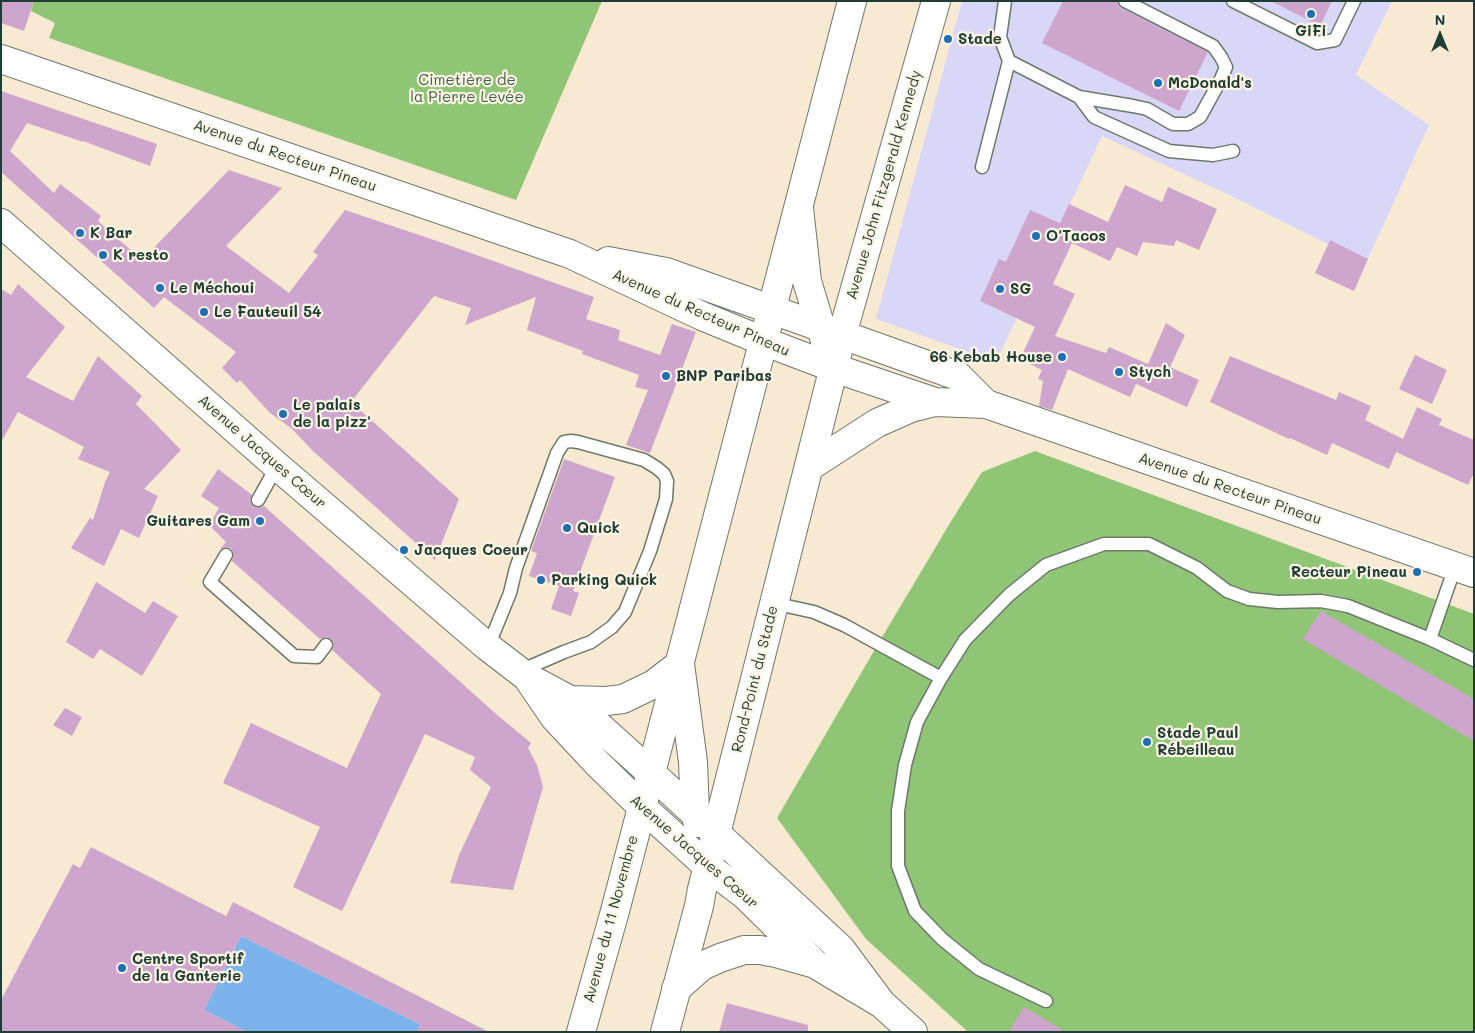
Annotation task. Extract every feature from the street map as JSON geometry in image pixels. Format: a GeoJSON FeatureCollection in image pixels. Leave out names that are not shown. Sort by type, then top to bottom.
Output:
{"type":"FeatureCollection","features":[{"type":"Feature","properties":{"kind":"main road"},"geometry":{"type":"LineString","coordinates":[[642,807],[852,1]]}},
{"type":"Feature","properties":{"kind":"main road","name":"Avenue John Fitzgerald Kennedy"},"geometry":{"type":"LineString","coordinates":[[834,368],[832,332],[936,1]]}},
{"type":"Feature","properties":{"kind":"main road","name":"Avenue du Recteur Pineau"},"geometry":{"type":"LineString","coordinates":[[1,59],[570,254],[657,296],[763,342],[834,368],[935,402],[986,404],[1465,570]]}},
{"type":"Feature","properties":{"kind":"main road"},"geometry":{"type":"LineString","coordinates":[[799,208],[807,281],[832,332]]}},
{"type":"Feature","properties":{"kind":"main road","name":"Avenue Jacques Cœur"},"geometry":{"type":"LineString","coordinates":[[1,223],[277,466],[488,647],[524,674],[570,700],[651,772],[841,949],[882,1004]]}},
{"type":"Feature","properties":{"kind":"main road","name":"Avenue du Recteur Pineau"},"geometry":{"type":"LineString","coordinates":[[570,254],[666,272],[958,376],[986,404]]}},
{"type":"Feature","properties":{"kind":"main road","name":"Rond-Point du Stade"},"geometry":{"type":"LineString","coordinates":[[676,989],[699,906],[773,602],[834,368]]}},
{"type":"Feature","properties":{"kind":"main road"},"geometry":{"type":"LineString","coordinates":[[809,467],[877,423],[911,408],[935,402]]}},
{"type":"Feature","properties":{"kind":"main road"},"geometry":{"type":"LineString","coordinates":[[570,700],[606,701],[623,699],[654,684],[680,664]]}},
{"type":"Feature","properties":{"kind":"main road"},"geometry":{"type":"LineString","coordinates":[[680,664],[693,762],[695,814],[708,866]]}},
{"type":"Feature","properties":{"kind":"main road","name":"Avenue Jacques Cœur"},"geometry":{"type":"LineString","coordinates":[[524,674],[555,718],[642,807],[745,896],[816,964],[882,1004],[913,1032]]}},
{"type":"Feature","properties":{"kind":"main road","name":"Avenue du 11 Novembre"},"geometry":{"type":"LineString","coordinates":[[581,1032],[642,807]]}},
{"type":"Feature","properties":{"kind":"main road"},"geometry":{"type":"LineString","coordinates":[[665,1032],[676,989],[702,966],[744,950],[776,953],[816,964]]}},
{"type":"Feature","properties":{"kind":"lane"},"geometry":{"type":"LineString","coordinates":[[982,168],[1009,61],[1000,37],[1005,1]]}},
{"type":"Feature","properties":{"kind":"lane"},"geometry":{"type":"LineString","coordinates":[[1009,61],[1079,97],[1147,109],[1173,124],[1188,124],[1200,117],[1226,67],[1221,57],[1213,46],[1124,1]]}},
{"type":"Feature","properties":{"kind":"lane"},"geometry":{"type":"LineString","coordinates":[[1234,1],[1318,43],[1335,40],[1354,1]]}},
{"type":"Feature","properties":{"kind":"lane"},"geometry":{"type":"LineString","coordinates":[[1079,97],[1094,117],[1169,151],[1213,155],[1233,151]]}},
{"type":"Feature","properties":{"kind":"lane"},"geometry":{"type":"LineString","coordinates":[[488,647],[510,593],[516,568],[556,453],[564,442],[578,442],[644,460],[657,468],[664,474],[667,480],[666,499],[650,550],[625,612],[612,627],[591,642],[564,652],[524,674]]}},
{"type":"Feature","properties":{"kind":"lane"},"geometry":{"type":"LineString","coordinates":[[258,500],[277,466]]}},
{"type":"Feature","properties":{"kind":"lane"},"geometry":{"type":"LineString","coordinates":[[1046,1001],[979,968],[942,939],[915,911],[898,866],[898,811],[905,765],[917,722],[941,678],[965,640],[1009,595],[1046,565],[1104,544],[1149,544],[1197,568],[1228,591],[1249,598],[1278,602],[1321,601],[1348,606],[1430,639],[1474,660]]}},
{"type":"Feature","properties":{"kind":"lane"},"geometry":{"type":"LineString","coordinates":[[226,555],[210,582],[294,656],[317,657],[326,645]]}},
{"type":"Feature","properties":{"kind":"lane"},"geometry":{"type":"LineString","coordinates":[[1430,639],[1465,570]]}},
{"type":"Feature","properties":{"kind":"lane"},"geometry":{"type":"LineString","coordinates":[[773,602],[814,612],[844,625],[941,678]]}},
{"type":"Feature","properties":{"kind":"shaded area"},"geometry":{"type":"Polygon","coordinates":[[[962,1],[1392,1],[1356,75],[1429,125],[1366,263],[1227,194],[1102,136],[996,362],[876,319],[962,1]]]}},
{"type":"Feature","properties":{"kind":"green space","name":"Cimetière de la Pierre Levée"},"geometry":{"type":"Polygon","coordinates":[[[34,1],[602,1],[516,200],[49,38],[55,23],[31,11],[34,1]]]}},
{"type":"Feature","properties":{"kind":"green space","name":"Stade Paul Rébeilleau"},"geometry":{"type":"Polygon","coordinates":[[[1035,451],[1474,614],[1474,1032],[968,1032],[866,939],[777,818],[878,644],[982,472],[1035,451]]]}},
{"type":"Feature","properties":{"kind":"water"},"geometry":{"type":"Polygon","coordinates":[[[241,936],[420,1024],[417,1032],[247,1032],[204,1010],[241,936]]]}},
{"type":"Feature","properties":{"kind":"building"},"geometry":{"type":"Polygon","coordinates":[[[1,1],[34,1],[24,31],[1,23],[1,1]]]}},
{"type":"Feature","properties":{"kind":"building","name":"McDonald's"},"geometry":{"type":"Polygon","coordinates":[[[1063,1],[1117,1],[1121,8],[1208,52],[1179,111],[1042,43],[1063,1]]]}},
{"type":"Feature","properties":{"kind":"building","name":"GiFi"},"geometry":{"type":"Polygon","coordinates":[[[1271,1],[1332,1],[1320,26],[1271,1]]]}},
{"type":"Feature","properties":{"kind":"building"},"geometry":{"type":"Polygon","coordinates":[[[1,91],[157,144],[150,166],[27,123],[10,151],[54,193],[60,184],[101,216],[98,221],[142,260],[229,170],[282,188],[226,246],[289,293],[318,255],[313,252],[345,210],[594,297],[586,319],[620,330],[618,340],[660,355],[672,324],[696,332],[650,453],[626,445],[648,390],[635,387],[639,375],[582,354],[583,351],[527,330],[536,297],[465,325],[471,308],[434,296],[351,402],[459,499],[435,560],[313,451],[291,428],[270,413],[240,380],[237,383],[222,368],[236,352],[164,297],[154,308],[1,172],[1,91]]]}},
{"type":"Feature","properties":{"kind":"building"},"geometry":{"type":"Polygon","coordinates":[[[1125,185],[1162,202],[1168,187],[1217,209],[1199,250],[1176,240],[1174,246],[1143,242],[1137,256],[1117,247],[1110,261],[1072,243],[1053,284],[1075,294],[1055,336],[1106,353],[1109,347],[1148,364],[1166,323],[1185,335],[1170,367],[1199,380],[1187,407],[1136,384],[1130,397],[1068,369],[1052,410],[1039,406],[1043,381],[1038,379],[1042,370],[1020,359],[1035,327],[980,301],[999,259],[1006,262],[1030,210],[1060,223],[1069,204],[1108,222],[1125,185]]]}},
{"type":"Feature","properties":{"kind":"building"},"geometry":{"type":"Polygon","coordinates":[[[1330,240],[1368,259],[1354,291],[1315,273],[1330,240]]]}},
{"type":"Feature","properties":{"kind":"building"},"geometry":{"type":"Polygon","coordinates":[[[18,284],[65,327],[26,377],[73,401],[98,356],[142,396],[136,404],[181,450],[144,489],[158,496],[139,538],[121,529],[104,566],[71,548],[90,518],[93,520],[110,472],[78,459],[84,447],[18,412],[1,442],[1,289],[11,295],[18,284]]]}},
{"type":"Feature","properties":{"kind":"building"},"geometry":{"type":"Polygon","coordinates":[[[1415,355],[1447,370],[1432,404],[1399,389],[1415,355]]]}},
{"type":"Feature","properties":{"kind":"building"},"geometry":{"type":"Polygon","coordinates":[[[1230,356],[1336,400],[1339,392],[1371,406],[1365,420],[1403,439],[1417,407],[1442,419],[1439,425],[1474,440],[1474,473],[1468,485],[1396,452],[1389,469],[1332,443],[1327,455],[1210,402],[1230,356]]]}},
{"type":"Feature","properties":{"kind":"building","name":"Quick"},"geometry":{"type":"Polygon","coordinates":[[[564,459],[615,477],[573,591],[579,593],[571,616],[551,609],[559,586],[529,576],[537,553],[531,551],[564,459]]]}},
{"type":"Feature","properties":{"kind":"building"},"geometry":{"type":"Polygon","coordinates":[[[218,469],[252,495],[250,501],[254,507],[264,506],[531,743],[528,748],[537,765],[543,787],[513,890],[450,883],[459,855],[491,787],[470,770],[475,757],[425,734],[342,911],[293,887],[320,827],[223,783],[251,723],[347,768],[381,694],[332,650],[334,645],[331,639],[326,637],[320,639],[232,561],[234,555],[231,548],[220,549],[226,542],[209,525],[219,508],[201,496],[218,469]]]}},
{"type":"Feature","properties":{"kind":"building"},"geometry":{"type":"Polygon","coordinates":[[[96,582],[145,613],[153,601],[178,616],[142,676],[100,649],[93,659],[66,642],[96,582]]]}},
{"type":"Feature","properties":{"kind":"building"},"geometry":{"type":"Polygon","coordinates":[[[1321,611],[1474,699],[1474,741],[1303,639],[1321,611]]]}},
{"type":"Feature","properties":{"kind":"building"},"geometry":{"type":"Polygon","coordinates":[[[65,708],[82,717],[72,736],[53,725],[65,708]]]}},
{"type":"Feature","properties":{"kind":"building","name":"Centre Sportif de la Ganterie"},"geometry":{"type":"Polygon","coordinates":[[[91,847],[226,916],[233,902],[489,1032],[417,1032],[420,1024],[241,936],[204,1010],[247,1032],[1,1032],[1,1000],[73,864],[80,868],[91,847]]]}},
{"type":"Feature","properties":{"kind":"building"},"geometry":{"type":"Polygon","coordinates":[[[727,1003],[808,1025],[808,1032],[719,1032],[727,1003]]]}},
{"type":"Feature","properties":{"kind":"building"},"geometry":{"type":"Polygon","coordinates":[[[1024,1007],[1066,1032],[1009,1032],[1024,1007]]]}},
{"type":"Feature","properties":{"kind":"place","name":"GiFi"},"geometry":{"type":"Point","coordinates":[1311,14]}},
{"type":"Feature","properties":{"kind":"place","name":"Stade"},"geometry":{"type":"Point","coordinates":[948,39]}},
{"type":"Feature","properties":{"kind":"place","name":"McDonald's"},"geometry":{"type":"Point","coordinates":[1158,83]}},
{"type":"Feature","properties":{"kind":"place","name":"K Bar"},"geometry":{"type":"Point","coordinates":[80,233]}},
{"type":"Feature","properties":{"kind":"place","name":"O'Tacos"},"geometry":{"type":"Point","coordinates":[1036,236]}},
{"type":"Feature","properties":{"kind":"place","name":"K resto"},"geometry":{"type":"Point","coordinates":[103,255]}},
{"type":"Feature","properties":{"kind":"place","name":"Le Méchoui"},"geometry":{"type":"Point","coordinates":[160,288]}},
{"type":"Feature","properties":{"kind":"place","name":"SG"},"geometry":{"type":"Point","coordinates":[1000,289]}},
{"type":"Feature","properties":{"kind":"place","name":"Le Fauteuil 54"},"geometry":{"type":"Point","coordinates":[204,312]}},
{"type":"Feature","properties":{"kind":"place","name":"66 Kebab House"},"geometry":{"type":"Point","coordinates":[1062,357]}},
{"type":"Feature","properties":{"kind":"place","name":"Stych"},"geometry":{"type":"Point","coordinates":[1119,372]}},
{"type":"Feature","properties":{"kind":"place","name":"BNP Paribas"},"geometry":{"type":"Point","coordinates":[666,376]}},
{"type":"Feature","properties":{"kind":"place","name":"Le palais de la pizz'"},"geometry":{"type":"Point","coordinates":[283,414]}},
{"type":"Feature","properties":{"kind":"place","name":"Guitares Gam"},"geometry":{"type":"Point","coordinates":[260,521]}},
{"type":"Feature","properties":{"kind":"place","name":"Quick"},"geometry":{"type":"Point","coordinates":[567,528]}},
{"type":"Feature","properties":{"kind":"place","name":"Jacques Coeur"},"geometry":{"type":"Point","coordinates":[404,550]}},
{"type":"Feature","properties":{"kind":"place","name":"Recteur Pineau"},"geometry":{"type":"Point","coordinates":[1417,572]}},
{"type":"Feature","properties":{"kind":"place","name":"Parking Quick"},"geometry":{"type":"Point","coordinates":[541,580]}},
{"type":"Feature","properties":{"kind":"place","name":"Stade Paul Rébeilleau"},"geometry":{"type":"Point","coordinates":[1147,742]}},
{"type":"Feature","properties":{"kind":"place","name":"Centre Sportif de la Ganterie"},"geometry":{"type":"Point","coordinates":[122,968]}}]}
